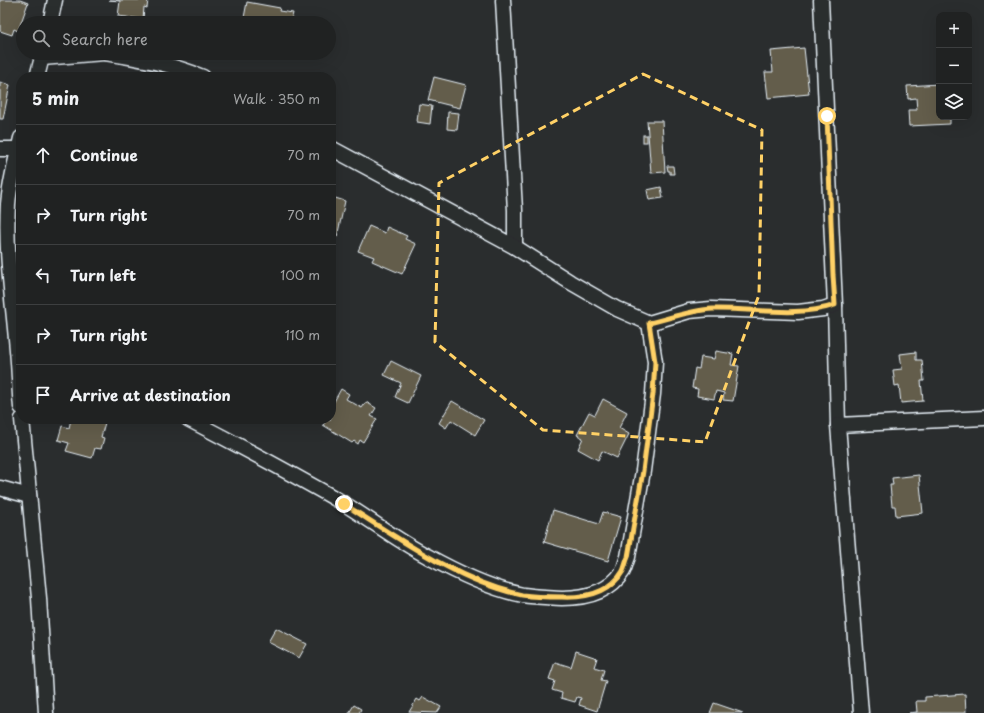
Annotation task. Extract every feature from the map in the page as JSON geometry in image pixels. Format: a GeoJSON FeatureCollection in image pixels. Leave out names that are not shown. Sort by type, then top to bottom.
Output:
{"type":"FeatureCollection","features":[{"type":"Feature","properties":{"kind":"street"},"geometry":{"type":"LineString","coordinates":[[52,16],[55,0]]}},
{"type":"Feature","properties":{"kind":"street"},"geometry":{"type":"LineString","coordinates":[[502,0],[515,210],[515,247]]}},
{"type":"Feature","properties":{"kind":"street"},"geometry":{"type":"LineString","coordinates":[[821,0],[835,305],[838,425],[861,713]]}},
{"type":"Feature","properties":{"kind":"street"},"geometry":{"type":"LineString","coordinates":[[38,72],[42,60]]}},
{"type":"Feature","properties":{"kind":"street"},"geometry":{"type":"LineString","coordinates":[[151,60],[191,72]]}},
{"type":"Feature","properties":{"kind":"street"},"geometry":{"type":"LineString","coordinates":[[0,149],[16,145]]}},
{"type":"Feature","properties":{"kind":"street"},"geometry":{"type":"LineString","coordinates":[[336,151],[515,247],[570,282],[617,309],[649,323],[689,312],[711,309],[798,312],[823,309],[835,305]]}},
{"type":"Feature","properties":{"kind":"street"},"geometry":{"type":"LineString","coordinates":[[16,159],[11,177],[8,204],[12,310],[16,342]]}},
{"type":"Feature","properties":{"kind":"street"},"geometry":{"type":"LineString","coordinates":[[197,424],[344,504],[427,556],[462,573],[492,586],[523,595],[578,598],[602,591],[614,583],[623,570],[628,557],[643,471],[653,394],[655,362],[649,323]]}},
{"type":"Feature","properties":{"kind":"street"},"geometry":{"type":"LineString","coordinates":[[838,425],[984,418]]}},
{"type":"Feature","properties":{"kind":"street"},"geometry":{"type":"LineString","coordinates":[[22,424],[39,598],[46,713]]}},
{"type":"Feature","properties":{"kind":"street"},"geometry":{"type":"LineString","coordinates":[[0,488],[29,496]]}},
{"type":"Feature","properties":{"kind":"highlighted area"},"geometry":{"type":"Polygon","coordinates":[[[643,74],[762,130],[759,295],[705,442],[543,430],[435,342],[439,183],[643,74]]]}},
{"type":"Feature","properties":{"kind":"building"},"geometry":{"type":"Polygon","coordinates":[[[0,0],[20,0],[28,3],[23,16],[16,16],[16,30],[14,29],[12,35],[0,31],[0,0]]]}},
{"type":"Feature","properties":{"kind":"building"},"geometry":{"type":"Polygon","coordinates":[[[109,0],[148,0],[147,8],[144,7],[143,16],[118,16],[120,1],[109,0]]]}},
{"type":"Feature","properties":{"kind":"building"},"geometry":{"type":"Polygon","coordinates":[[[247,2],[280,8],[279,11],[293,13],[292,16],[244,16],[247,2]]]}},
{"type":"Feature","properties":{"kind":"building"},"geometry":{"type":"Polygon","coordinates":[[[804,48],[809,94],[768,98],[765,72],[773,72],[771,51],[804,48]]]}},
{"type":"Feature","properties":{"kind":"building"},"geometry":{"type":"Polygon","coordinates":[[[434,77],[466,85],[460,108],[428,100],[434,77]]]}},
{"type":"Feature","properties":{"kind":"building"},"geometry":{"type":"Polygon","coordinates":[[[0,82],[10,85],[3,119],[0,119],[0,82]]]}},
{"type":"Feature","properties":{"kind":"building"},"geometry":{"type":"Polygon","coordinates":[[[936,84],[936,120],[950,120],[950,124],[909,126],[908,110],[917,110],[916,98],[908,99],[907,86],[936,84]]]}},
{"type":"Feature","properties":{"kind":"building"},"geometry":{"type":"Polygon","coordinates":[[[419,104],[432,106],[430,124],[417,122],[419,104]]]}},
{"type":"Feature","properties":{"kind":"building"},"geometry":{"type":"Polygon","coordinates":[[[448,112],[459,113],[457,130],[447,129],[448,112]]]}},
{"type":"Feature","properties":{"kind":"building"},"geometry":{"type":"Polygon","coordinates":[[[647,121],[662,121],[665,172],[651,173],[647,121]]]}},
{"type":"Feature","properties":{"kind":"building"},"geometry":{"type":"Polygon","coordinates":[[[643,135],[647,135],[647,142],[643,142],[643,135]]]}},
{"type":"Feature","properties":{"kind":"building"},"geometry":{"type":"Polygon","coordinates":[[[667,166],[673,166],[674,174],[670,174],[667,166]]]}},
{"type":"Feature","properties":{"kind":"building"},"geometry":{"type":"Polygon","coordinates":[[[661,187],[663,198],[649,200],[647,190],[661,187]]]}},
{"type":"Feature","properties":{"kind":"building"},"geometry":{"type":"Polygon","coordinates":[[[336,198],[345,201],[336,237],[336,198]]]}},
{"type":"Feature","properties":{"kind":"building"},"geometry":{"type":"Polygon","coordinates":[[[369,226],[385,233],[387,227],[407,236],[405,239],[416,244],[402,274],[372,261],[374,257],[358,251],[369,226]]]}},
{"type":"Feature","properties":{"kind":"building"},"geometry":{"type":"Polygon","coordinates":[[[716,351],[733,354],[731,365],[739,366],[733,401],[723,400],[724,393],[716,391],[714,399],[697,396],[698,389],[692,388],[695,368],[699,369],[701,357],[714,359],[716,351]]]}},
{"type":"Feature","properties":{"kind":"building"},"geometry":{"type":"Polygon","coordinates":[[[916,352],[916,360],[922,360],[924,381],[921,381],[923,401],[901,403],[899,385],[895,386],[893,370],[902,369],[900,354],[916,352]]]}},
{"type":"Feature","properties":{"kind":"building"},"geometry":{"type":"Polygon","coordinates":[[[391,361],[421,376],[408,403],[395,397],[401,383],[384,375],[391,361]]]}},
{"type":"Feature","properties":{"kind":"building"},"geometry":{"type":"Polygon","coordinates":[[[341,389],[349,394],[346,399],[362,408],[366,402],[376,408],[371,416],[377,419],[363,442],[360,440],[358,444],[354,441],[352,443],[323,425],[336,424],[336,398],[341,389]]]}},
{"type":"Feature","properties":{"kind":"building"},"geometry":{"type":"Polygon","coordinates":[[[603,399],[627,412],[619,428],[629,434],[617,458],[602,451],[598,460],[578,449],[583,438],[577,435],[589,412],[595,415],[603,399]]]}},
{"type":"Feature","properties":{"kind":"building"},"geometry":{"type":"Polygon","coordinates":[[[452,401],[484,420],[475,435],[451,420],[446,428],[439,423],[452,401]]]}},
{"type":"Feature","properties":{"kind":"building"},"geometry":{"type":"Polygon","coordinates":[[[70,424],[105,424],[101,437],[104,438],[101,449],[95,448],[92,458],[66,451],[69,443],[58,440],[62,426],[69,428],[70,424]]]}},
{"type":"Feature","properties":{"kind":"building"},"geometry":{"type":"Polygon","coordinates":[[[919,475],[923,513],[896,516],[895,506],[892,506],[890,485],[893,485],[892,478],[919,475]]]}},
{"type":"Feature","properties":{"kind":"building"},"geometry":{"type":"Polygon","coordinates":[[[553,510],[599,524],[603,512],[621,517],[608,561],[544,542],[553,510]]]}},
{"type":"Feature","properties":{"kind":"building"},"geometry":{"type":"Polygon","coordinates":[[[276,628],[307,644],[299,658],[268,642],[276,628]]]}},
{"type":"Feature","properties":{"kind":"building"},"geometry":{"type":"Polygon","coordinates":[[[576,651],[597,658],[594,667],[604,670],[601,680],[606,681],[597,711],[579,705],[581,698],[577,697],[575,702],[561,698],[562,693],[552,690],[555,681],[549,679],[555,662],[571,667],[576,651]]]}},
{"type":"Feature","properties":{"kind":"building"},"geometry":{"type":"Polygon","coordinates":[[[965,694],[966,713],[909,713],[917,712],[916,701],[925,701],[925,697],[965,694]]]}},
{"type":"Feature","properties":{"kind":"building"},"geometry":{"type":"Polygon","coordinates":[[[423,697],[441,707],[437,713],[409,712],[417,699],[420,701],[423,697]]]}},
{"type":"Feature","properties":{"kind":"building"},"geometry":{"type":"Polygon","coordinates":[[[714,703],[743,713],[710,713],[714,703]]]}},
{"type":"Feature","properties":{"kind":"building"},"geometry":{"type":"Polygon","coordinates":[[[354,705],[361,709],[359,713],[349,713],[354,705]]]}},
{"type":"Feature","properties":{"kind":"route"},"geometry":{"type":"LineString","coordinates":[[344,504],[427,556],[492,586],[523,595],[578,598],[602,591],[614,583],[623,570],[628,557],[643,471],[653,394],[655,362],[649,323],[689,312],[711,309],[798,312],[823,309],[835,305],[827,116]]}}]}
